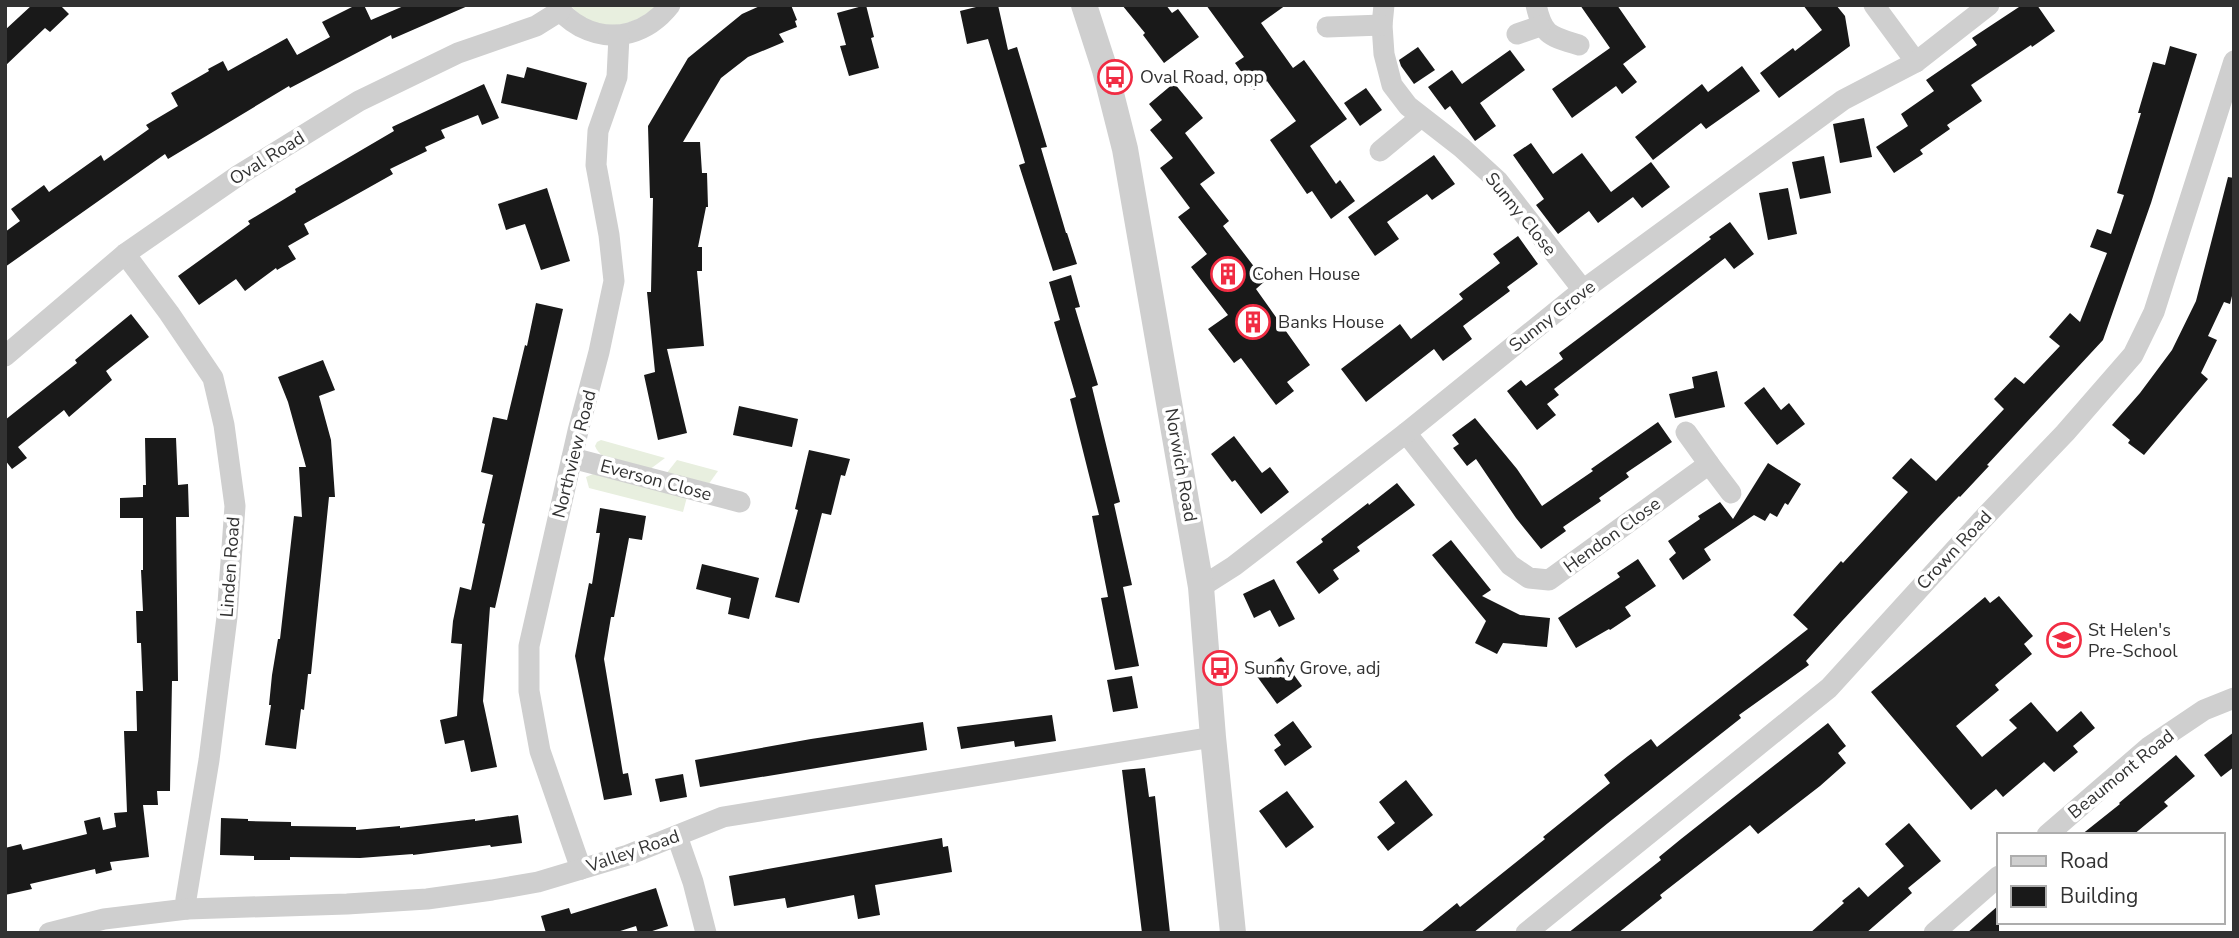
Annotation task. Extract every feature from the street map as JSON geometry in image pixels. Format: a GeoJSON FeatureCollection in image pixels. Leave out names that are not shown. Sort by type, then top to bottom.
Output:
{"type":"FeatureCollection","features":[{"type":"Feature","properties":{"kind":"street"},"geometry":{"type":"LineString","coordinates":[[619,36],[637,32],[650,25],[670,5]]}},
{"type":"Feature","properties":{"kind":"street","name":"Norwich Road"},"geometry":{"type":"LineString","coordinates":[[1084,5],[1109,83],[1125,149],[1201,587],[1233,933]]}},
{"type":"Feature","properties":{"kind":"street"},"geometry":{"type":"LineString","coordinates":[[1874,5],[1916,62]]}},
{"type":"Feature","properties":{"kind":"street","name":"Sunny Grove"},"geometry":{"type":"LineString","coordinates":[[1201,587],[1234,566],[1406,433],[1583,290],[1843,100],[1916,62],[1989,5]]}},
{"type":"Feature","properties":{"kind":"street","name":"Oval Road"},"geometry":{"type":"LineString","coordinates":[[5,356],[125,254],[239,175],[359,101],[458,52],[536,26],[558,8],[590,32],[619,36]]}},
{"type":"Feature","properties":{"kind":"street"},"geometry":{"type":"LineString","coordinates":[[1327,27],[1383,15]]}},
{"type":"Feature","properties":{"kind":"street","name":"Sunny Close"},"geometry":{"type":"LineString","coordinates":[[1383,15],[1384,54],[1392,85],[1408,106],[1462,148],[1498,181],[1583,290]]}},
{"type":"Feature","properties":{"kind":"street"},"geometry":{"type":"LineString","coordinates":[[1517,34],[1538,16],[1555,38],[1579,45]]}},
{"type":"Feature","properties":{"kind":"street","name":"Northview Road"},"geometry":{"type":"LineString","coordinates":[[581,869],[540,751],[529,691],[528,646],[614,281],[597,165],[598,131],[617,77],[619,36]]}},
{"type":"Feature","properties":{"kind":"street","name":"Crown Road"},"geometry":{"type":"LineString","coordinates":[[1526,933],[1829,688],[2133,355],[2154,312],[2234,61]]}},
{"type":"Feature","properties":{"kind":"street"},"geometry":{"type":"LineString","coordinates":[[1380,150],[1421,117]]}},
{"type":"Feature","properties":{"kind":"street","name":"Linden Road"},"geometry":{"type":"LineString","coordinates":[[125,254],[213,378],[224,425],[234,506],[227,617],[209,760],[186,899],[187,908]]}},
{"type":"Feature","properties":{"kind":"street"},"geometry":{"type":"LineString","coordinates":[[1686,432],[1731,493]]}},
{"type":"Feature","properties":{"kind":"street","name":"Hendon Close"},"geometry":{"type":"LineString","coordinates":[[1406,433],[1510,565],[1529,578],[1549,580],[1709,464]]}},
{"type":"Feature","properties":{"kind":"street","name":"Everson Close"},"geometry":{"type":"LineString","coordinates":[[572,458],[740,502]]}},
{"type":"Feature","properties":{"kind":"street","name":"Beaumont Road"},"geometry":{"type":"LineString","coordinates":[[2049,833],[2149,747],[2204,710],[2234,698]]}},
{"type":"Feature","properties":{"kind":"street","name":"Valley Road"},"geometry":{"type":"LineString","coordinates":[[49,933],[104,919],[187,908],[427,899],[538,882],[677,836],[723,817],[1213,737]]}},
{"type":"Feature","properties":{"kind":"street"},"geometry":{"type":"LineString","coordinates":[[677,836],[693,882],[706,933]]}},
{"type":"Feature","properties":{"kind":"street"},"geometry":{"type":"LineString","coordinates":[[1934,933],[1997,878]]}},
{"type":"Feature","properties":{"kind":"green space"},"geometry":{"type":"Polygon","coordinates":[[[570,5],[658,5],[636,19],[613,26],[591,21],[570,5]]]}},
{"type":"Feature","properties":{"kind":"green space"},"geometry":{"type":"Polygon","coordinates":[[[601,440],[665,458],[649,470],[618,463],[599,452],[595,446],[601,440]]]}},
{"type":"Feature","properties":{"kind":"green space"},"geometry":{"type":"Polygon","coordinates":[[[677,460],[718,471],[708,485],[666,474],[677,460]]]}},
{"type":"Feature","properties":{"kind":"green space"},"geometry":{"type":"Polygon","coordinates":[[[593,474],[687,497],[683,512],[589,488],[586,477],[593,474]]]}},
{"type":"Feature","properties":{"kind":"building"},"geometry":{"type":"Polygon","coordinates":[[[32,5],[60,5],[69,14],[50,32],[45,28],[5,66],[5,30],[32,5]]]}},
{"type":"Feature","properties":{"kind":"building"},"geometry":{"type":"Polygon","coordinates":[[[356,5],[364,5],[371,20],[406,5],[470,5],[392,39],[391,35],[290,88],[289,86],[168,159],[165,154],[5,267],[5,232],[20,221],[11,209],[44,185],[49,192],[101,155],[104,161],[149,129],[146,125],[178,106],[171,93],[209,71],[208,69],[223,61],[228,71],[287,38],[297,55],[330,37],[322,22],[356,5]]]}},
{"type":"Feature","properties":{"kind":"building"},"geometry":{"type":"Polygon","coordinates":[[[762,5],[791,5],[797,27],[779,34],[784,42],[748,57],[721,78],[683,142],[700,142],[702,173],[707,173],[708,207],[698,247],[702,247],[702,271],[697,271],[704,346],[667,349],[687,433],[658,440],[644,375],[655,372],[647,292],[651,292],[653,198],[650,198],[648,126],[688,58],[742,14],[762,5]]]}},
{"type":"Feature","properties":{"kind":"building"},"geometry":{"type":"Polygon","coordinates":[[[866,5],[879,68],[849,76],[840,46],[846,45],[837,13],[866,5]]]}},
{"type":"Feature","properties":{"kind":"building"},"geometry":{"type":"Polygon","coordinates":[[[984,5],[998,5],[1008,50],[1017,47],[1047,147],[1041,148],[1077,264],[1053,271],[1019,165],[1025,163],[988,39],[967,44],[960,11],[984,5]]]}},
{"type":"Feature","properties":{"kind":"building"},"geometry":{"type":"Polygon","coordinates":[[[1122,5],[1166,5],[1172,13],[1178,9],[1199,37],[1164,63],[1143,35],[1145,33],[1122,5]]]}},
{"type":"Feature","properties":{"kind":"building"},"geometry":{"type":"Polygon","coordinates":[[[1206,5],[1286,5],[1261,23],[1293,68],[1304,60],[1347,119],[1310,146],[1336,184],[1340,180],[1355,201],[1331,219],[1312,191],[1307,194],[1270,140],[1296,121],[1267,81],[1254,90],[1235,63],[1244,57],[1206,5]]]}},
{"type":"Feature","properties":{"kind":"building"},"geometry":{"type":"Polygon","coordinates":[[[1580,5],[1617,5],[1646,47],[1623,64],[1637,82],[1622,94],[1616,86],[1572,118],[1552,89],[1610,48],[1580,5]]]}},
{"type":"Feature","properties":{"kind":"building"},"geometry":{"type":"Polygon","coordinates":[[[1803,5],[1836,5],[1845,16],[1850,46],[1779,98],[1760,73],[1822,30],[1803,5]]]}},
{"type":"Feature","properties":{"kind":"building"},"geometry":{"type":"Polygon","coordinates":[[[2022,5],[2037,5],[2055,31],[1971,85],[1982,101],[1947,125],[1950,129],[1920,150],[1923,154],[1894,173],[1876,147],[1908,126],[1901,114],[1934,91],[1926,80],[1977,45],[1972,38],[2022,5]]]}},
{"type":"Feature","properties":{"kind":"building"},"geometry":{"type":"Polygon","coordinates":[[[2170,46],[2197,54],[2151,203],[2103,340],[1987,465],[1989,466],[1842,621],[1806,661],[1809,665],[1739,715],[1741,718],[1473,933],[1420,933],[1457,903],[1460,907],[1545,839],[1543,837],[1610,783],[1604,775],[1628,756],[1651,739],[1657,747],[1808,629],[1793,615],[1908,492],[1892,478],[1911,458],[1936,481],[2004,409],[1994,399],[2015,377],[2024,384],[2060,346],[2049,337],[2070,313],[2080,322],[2107,253],[2090,247],[2097,229],[2111,234],[2124,195],[2117,193],[2153,62],[2165,65],[2170,46]]]}},
{"type":"Feature","properties":{"kind":"building"},"geometry":{"type":"Polygon","coordinates":[[[1418,47],[1435,70],[1414,84],[1399,60],[1418,47]]]}},
{"type":"Feature","properties":{"kind":"building"},"geometry":{"type":"Polygon","coordinates":[[[1510,50],[1525,70],[1480,103],[1496,126],[1475,141],[1450,106],[1445,110],[1428,87],[1452,70],[1462,84],[1510,50]]]}},
{"type":"Feature","properties":{"kind":"building"},"geometry":{"type":"Polygon","coordinates":[[[1742,66],[1760,91],[1706,129],[1701,123],[1653,160],[1635,137],[1702,84],[1708,92],[1742,66]]]}},
{"type":"Feature","properties":{"kind":"building"},"geometry":{"type":"Polygon","coordinates":[[[527,67],[587,83],[577,120],[501,103],[507,74],[524,78],[527,67]]]}},
{"type":"Feature","properties":{"kind":"building"},"geometry":{"type":"Polygon","coordinates":[[[1174,83],[1203,118],[1185,133],[1215,173],[1200,184],[1229,221],[1223,226],[1265,281],[1256,289],[1310,365],[1287,382],[1294,391],[1276,405],[1241,358],[1234,363],[1208,329],[1228,315],[1191,267],[1207,254],[1178,217],[1190,208],[1160,168],[1173,158],[1150,130],[1162,120],[1149,104],[1174,83]]]}},
{"type":"Feature","properties":{"kind":"building"},"geometry":{"type":"Polygon","coordinates":[[[484,84],[499,118],[482,125],[478,115],[441,130],[445,138],[425,147],[427,151],[390,169],[393,174],[304,224],[309,234],[288,246],[296,259],[277,270],[276,268],[245,291],[236,279],[199,305],[178,276],[250,224],[248,221],[296,192],[295,189],[394,131],[392,127],[484,84]]]}},
{"type":"Feature","properties":{"kind":"building"},"geometry":{"type":"Polygon","coordinates":[[[1366,88],[1382,110],[1360,126],[1344,103],[1366,88]]]}},
{"type":"Feature","properties":{"kind":"building"},"geometry":{"type":"Polygon","coordinates":[[[1864,118],[1872,157],[1840,163],[1833,124],[1864,118]]]}},
{"type":"Feature","properties":{"kind":"building"},"geometry":{"type":"Polygon","coordinates":[[[1531,143],[1553,174],[1582,153],[1611,192],[1651,162],[1670,187],[1642,208],[1633,197],[1598,223],[1589,211],[1558,234],[1536,205],[1544,199],[1513,155],[1531,143]]]}},
{"type":"Feature","properties":{"kind":"building"},"geometry":{"type":"Polygon","coordinates":[[[1434,155],[1455,184],[1432,200],[1427,194],[1387,222],[1399,239],[1375,256],[1348,217],[1434,155]]]}},
{"type":"Feature","properties":{"kind":"building"},"geometry":{"type":"Polygon","coordinates":[[[1824,156],[1831,193],[1800,199],[1792,162],[1824,156]]]}},
{"type":"Feature","properties":{"kind":"building"},"geometry":{"type":"Polygon","coordinates":[[[2228,177],[2234,178],[2234,288],[2230,304],[2224,302],[2208,336],[2217,340],[2201,373],[2208,379],[2144,455],[2128,443],[2130,440],[2112,425],[2172,350],[2196,301],[2228,177]]]}},
{"type":"Feature","properties":{"kind":"building"},"geometry":{"type":"Polygon","coordinates":[[[547,188],[570,261],[541,270],[525,224],[506,230],[498,204],[547,188]]]}},
{"type":"Feature","properties":{"kind":"building"},"geometry":{"type":"Polygon","coordinates":[[[1788,188],[1797,234],[1768,240],[1759,193],[1788,188]]]}},
{"type":"Feature","properties":{"kind":"building"},"geometry":{"type":"Polygon","coordinates":[[[1730,222],[1754,254],[1734,269],[1725,258],[1554,389],[1559,395],[1547,404],[1556,415],[1537,430],[1507,391],[1521,380],[1526,386],[1563,359],[1559,353],[1730,222]]]}},
{"type":"Feature","properties":{"kind":"building"},"geometry":{"type":"Polygon","coordinates":[[[1518,236],[1538,264],[1507,287],[1510,291],[1463,326],[1472,339],[1443,361],[1434,349],[1366,402],[1341,369],[1400,324],[1411,339],[1463,299],[1459,294],[1500,263],[1493,254],[1518,236]]]}},
{"type":"Feature","properties":{"kind":"building"},"geometry":{"type":"Polygon","coordinates":[[[1071,275],[1080,307],[1075,308],[1098,385],[1092,387],[1120,502],[1114,504],[1132,585],[1123,587],[1139,666],[1115,670],[1101,598],[1108,597],[1092,516],[1099,515],[1070,399],[1076,397],[1054,322],[1060,320],[1049,282],[1071,275]]]}},
{"type":"Feature","properties":{"kind":"building"},"geometry":{"type":"Polygon","coordinates":[[[536,303],[563,309],[495,608],[490,607],[483,701],[497,767],[471,772],[464,740],[445,744],[440,720],[457,716],[462,644],[451,643],[453,621],[460,587],[471,590],[485,524],[482,523],[493,475],[481,472],[493,417],[507,420],[536,303]]]}},
{"type":"Feature","properties":{"kind":"building"},"geometry":{"type":"Polygon","coordinates":[[[131,314],[149,337],[106,371],[112,380],[69,417],[64,410],[18,447],[27,458],[12,469],[5,460],[5,420],[77,363],[75,360],[131,314]]]}},
{"type":"Feature","properties":{"kind":"building"},"geometry":{"type":"Polygon","coordinates":[[[323,360],[335,390],[319,396],[331,440],[335,497],[329,497],[311,674],[308,674],[304,710],[301,709],[296,749],[265,745],[294,516],[302,517],[299,467],[306,467],[288,402],[278,377],[323,360]]]}},
{"type":"Feature","properties":{"kind":"building"},"geometry":{"type":"Polygon","coordinates":[[[1717,371],[1725,407],[1675,418],[1669,394],[1694,388],[1692,377],[1717,371]]]}},
{"type":"Feature","properties":{"kind":"building"},"geometry":{"type":"Polygon","coordinates":[[[1764,387],[1781,410],[1789,403],[1805,424],[1777,445],[1744,403],[1764,387]]]}},
{"type":"Feature","properties":{"kind":"building"},"geometry":{"type":"Polygon","coordinates":[[[739,406],[798,419],[792,447],[733,435],[739,406]]]}},
{"type":"Feature","properties":{"kind":"building"},"geometry":{"type":"Polygon","coordinates":[[[1475,418],[1517,469],[1542,506],[1658,422],[1672,442],[1626,473],[1629,477],[1599,498],[1601,501],[1563,527],[1566,531],[1541,549],[1516,518],[1476,459],[1467,466],[1453,448],[1459,444],[1452,435],[1475,418]]]}},
{"type":"Feature","properties":{"kind":"building"},"geometry":{"type":"Polygon","coordinates":[[[1234,436],[1262,473],[1270,467],[1289,492],[1261,514],[1211,454],[1234,436]]]}},
{"type":"Feature","properties":{"kind":"building"},"geometry":{"type":"Polygon","coordinates":[[[145,438],[176,438],[178,485],[188,484],[189,517],[176,517],[178,681],[172,681],[170,791],[157,791],[158,805],[143,805],[149,857],[110,862],[112,870],[96,874],[95,869],[30,884],[32,889],[5,895],[5,848],[21,844],[23,850],[87,834],[84,821],[100,817],[103,830],[116,827],[114,813],[127,812],[124,731],[137,731],[136,691],[143,691],[141,643],[137,643],[136,611],[143,611],[143,518],[120,518],[120,498],[143,497],[143,485],[146,485],[145,438]]]}},
{"type":"Feature","properties":{"kind":"building"},"geometry":{"type":"Polygon","coordinates":[[[809,450],[850,459],[845,476],[841,475],[831,515],[822,513],[799,603],[775,597],[798,510],[795,509],[809,450]]]}},
{"type":"Feature","properties":{"kind":"building"},"geometry":{"type":"Polygon","coordinates":[[[1768,463],[1801,484],[1788,505],[1785,503],[1777,517],[1770,513],[1765,521],[1754,515],[1704,549],[1711,560],[1683,580],[1669,559],[1676,553],[1668,541],[1720,502],[1733,519],[1768,463]]]}},
{"type":"Feature","properties":{"kind":"building"},"geometry":{"type":"Polygon","coordinates":[[[1397,483],[1415,505],[1357,547],[1360,551],[1333,570],[1339,579],[1319,594],[1296,562],[1323,542],[1321,539],[1397,483]]]}},
{"type":"Feature","properties":{"kind":"building"},"geometry":{"type":"Polygon","coordinates":[[[600,508],[646,516],[642,540],[629,538],[604,659],[623,774],[628,773],[632,795],[604,800],[575,656],[589,583],[592,584],[600,533],[596,533],[600,508]]]}},
{"type":"Feature","properties":{"kind":"building"},"geometry":{"type":"Polygon","coordinates":[[[1451,540],[1491,590],[1482,596],[1520,615],[1550,618],[1547,647],[1503,643],[1497,654],[1475,643],[1486,621],[1432,555],[1451,540]]]}},
{"type":"Feature","properties":{"kind":"building"},"geometry":{"type":"Polygon","coordinates":[[[1638,559],[1656,586],[1625,607],[1631,616],[1576,648],[1558,618],[1620,577],[1617,573],[1638,559]]]}},
{"type":"Feature","properties":{"kind":"building"},"geometry":{"type":"Polygon","coordinates":[[[702,564],[759,578],[749,619],[728,614],[731,598],[696,589],[702,564]]]}},
{"type":"Feature","properties":{"kind":"building"},"geometry":{"type":"Polygon","coordinates":[[[1274,579],[1295,619],[1279,627],[1270,610],[1254,618],[1243,594],[1274,579]]]}},
{"type":"Feature","properties":{"kind":"building"},"geometry":{"type":"Polygon","coordinates":[[[1999,596],[2033,636],[2024,644],[2032,654],[1995,685],[1999,690],[1956,726],[1982,757],[2017,728],[2009,720],[2031,702],[2057,732],[2081,711],[2095,728],[2073,746],[2078,752],[2054,772],[2044,762],[2003,797],[1996,789],[1971,810],[1871,692],[1985,597],[1990,603],[1999,596]]]}},
{"type":"Feature","properties":{"kind":"building"},"geometry":{"type":"Polygon","coordinates":[[[1281,657],[1302,686],[1277,704],[1256,675],[1281,657]]]}},
{"type":"Feature","properties":{"kind":"building"},"geometry":{"type":"Polygon","coordinates":[[[1132,676],[1138,708],[1113,712],[1107,680],[1132,676]]]}},
{"type":"Feature","properties":{"kind":"building"},"geometry":{"type":"Polygon","coordinates":[[[1052,715],[1056,741],[1015,747],[1014,741],[961,749],[957,727],[1052,715]]]}},
{"type":"Feature","properties":{"kind":"building"},"geometry":{"type":"Polygon","coordinates":[[[1293,721],[1312,747],[1285,766],[1274,750],[1281,745],[1274,735],[1293,721]]]}},
{"type":"Feature","properties":{"kind":"building"},"geometry":{"type":"Polygon","coordinates":[[[923,722],[927,750],[700,787],[695,760],[923,722]]]}},
{"type":"Feature","properties":{"kind":"building"},"geometry":{"type":"Polygon","coordinates":[[[1828,723],[1846,746],[1838,753],[1846,763],[1820,786],[1758,834],[1750,825],[1660,895],[1662,898],[1618,933],[1568,933],[1661,860],[1659,857],[1681,839],[1828,723]]]}},
{"type":"Feature","properties":{"kind":"building"},"geometry":{"type":"Polygon","coordinates":[[[2234,732],[2234,767],[2221,777],[2204,755],[2234,732]]]}},
{"type":"Feature","properties":{"kind":"building"},"geometry":{"type":"Polygon","coordinates":[[[2176,755],[2195,776],[2164,802],[2168,806],[2135,833],[2084,833],[2176,755]]]}},
{"type":"Feature","properties":{"kind":"building"},"geometry":{"type":"Polygon","coordinates":[[[1145,768],[1149,797],[1155,796],[1170,933],[1142,933],[1122,770],[1145,768]]]}},
{"type":"Feature","properties":{"kind":"building"},"geometry":{"type":"Polygon","coordinates":[[[683,774],[687,797],[660,802],[655,779],[683,774]]]}},
{"type":"Feature","properties":{"kind":"building"},"geometry":{"type":"Polygon","coordinates":[[[1406,780],[1433,815],[1388,851],[1377,837],[1395,823],[1379,802],[1406,780]]]}},
{"type":"Feature","properties":{"kind":"building"},"geometry":{"type":"Polygon","coordinates":[[[1287,791],[1314,827],[1286,848],[1259,811],[1287,791]]]}},
{"type":"Feature","properties":{"kind":"building"},"geometry":{"type":"Polygon","coordinates":[[[518,815],[522,843],[360,858],[290,857],[290,860],[254,860],[254,856],[220,855],[221,818],[291,822],[291,826],[356,827],[356,830],[518,815]]]}},
{"type":"Feature","properties":{"kind":"building"},"geometry":{"type":"Polygon","coordinates":[[[1909,823],[1941,861],[1908,888],[1912,893],[1866,933],[1810,933],[1859,887],[1868,897],[1904,866],[1885,844],[1909,823]]]}},
{"type":"Feature","properties":{"kind":"building"},"geometry":{"type":"Polygon","coordinates":[[[942,838],[943,847],[948,846],[952,872],[875,885],[880,915],[858,919],[854,895],[787,908],[785,898],[734,906],[729,876],[942,838]]]}},
{"type":"Feature","properties":{"kind":"building"},"geometry":{"type":"Polygon","coordinates":[[[656,888],[668,926],[646,933],[638,933],[636,926],[614,933],[546,933],[541,916],[569,908],[571,914],[656,888]]]}},
{"type":"Feature","properties":{"kind":"building"},"geometry":{"type":"Polygon","coordinates":[[[1997,907],[1999,933],[1967,933],[1997,907]]]}},
{"type":"Feature","properties":{"kind":"place","name":"Oval Road, opp"},"geometry":{"type":"Point","coordinates":[1115,77]}},
{"type":"Feature","properties":{"kind":"place","name":"Cohen House"},"geometry":{"type":"Point","coordinates":[1228,274]}},
{"type":"Feature","properties":{"kind":"place","name":"Banks House"},"geometry":{"type":"Point","coordinates":[1253,322]}},
{"type":"Feature","properties":{"kind":"place","name":"St Helen's Pre-School"},"geometry":{"type":"Point","coordinates":[2064,640]}},
{"type":"Feature","properties":{"kind":"place","name":"Sunny Grove, adj"},"geometry":{"type":"Point","coordinates":[1220,668]}}]}
